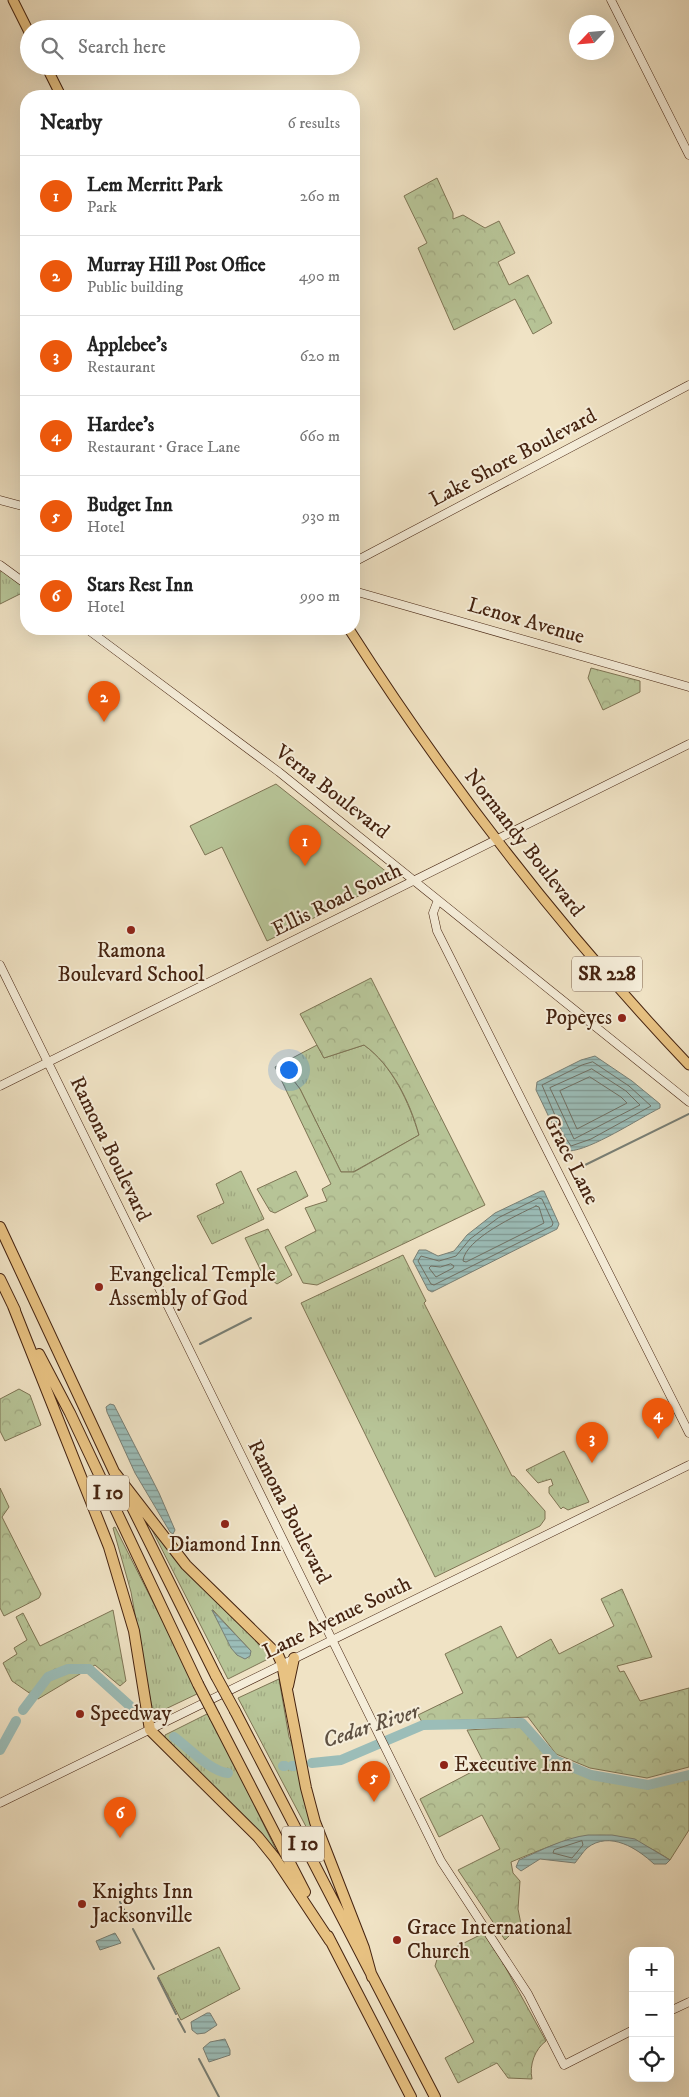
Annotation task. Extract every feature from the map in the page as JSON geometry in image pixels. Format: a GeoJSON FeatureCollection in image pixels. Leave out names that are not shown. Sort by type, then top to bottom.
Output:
{"type":"FeatureCollection","features":[{"type":"Feature","properties":{"kind":"highway","name":"I 10"},"geometry":{"type":"LineString","coordinates":[[0,1227],[115,1473],[216,1676],[435,2097]]}},
{"type":"Feature","properties":{"kind":"highway","name":"I 10"},"geometry":{"type":"LineString","coordinates":[[0,1278],[70,1413],[198,1684],[411,2097]]}},
{"type":"Feature","properties":{"kind":"highway"},"geometry":{"type":"LineString","coordinates":[[13,1306],[109,1547],[134,1631],[150,1730],[258,1837],[275,1858],[330,1941]]}},
{"type":"Feature","properties":{"kind":"highway"},"geometry":{"type":"LineString","coordinates":[[115,1473],[173,1550],[274,1649],[282,1664],[306,1788],[315,1822],[364,1948],[372,1978]]}},
{"type":"Feature","properties":{"kind":"highway"},"geometry":{"type":"LineString","coordinates":[[287,1689],[294,1658]]}},
{"type":"Feature","properties":{"kind":"main road"},"geometry":{"type":"LineString","coordinates":[[13,0],[23,20]]}},
{"type":"Feature","properties":{"kind":"main road"},"geometry":{"type":"LineString","coordinates":[[50,75],[58,90]]}},
{"type":"Feature","properties":{"kind":"main road","name":"Normandy Boulevard"},"geometry":{"type":"LineString","coordinates":[[353,635],[432,753],[497,840],[581,944],[689,1065]]}},
{"type":"Feature","properties":{"kind":"street"},"geometry":{"type":"LineString","coordinates":[[612,0],[689,156]]}},
{"type":"Feature","properties":{"kind":"street","name":"Lake Shore Boulevard"},"geometry":{"type":"LineString","coordinates":[[360,559],[689,385]]}},
{"type":"Feature","properties":{"kind":"street"},"geometry":{"type":"LineString","coordinates":[[0,500],[20,505]]}},
{"type":"Feature","properties":{"kind":"street"},"geometry":{"type":"LineString","coordinates":[[0,565],[20,580]]}},
{"type":"Feature","properties":{"kind":"street","name":"Lenox Avenue"},"geometry":{"type":"LineString","coordinates":[[360,593],[689,687]]}},
{"type":"Feature","properties":{"kind":"street","name":"Verna Boulevard"},"geometry":{"type":"LineString","coordinates":[[95,635],[264,761],[687,1098]]}},
{"type":"Feature","properties":{"kind":"street","name":"Ellis Road South"},"geometry":{"type":"LineString","coordinates":[[0,1086],[689,744]]}},
{"type":"Feature","properties":{"kind":"street","name":"Grace Lane"},"geometry":{"type":"LineString","coordinates":[[438,900],[433,912],[438,931],[689,1433]]}},
{"type":"Feature","properties":{"kind":"street","name":"Ramona Boulevard"},"geometry":{"type":"LineString","coordinates":[[0,965],[377,1732],[442,1860],[523,1986],[564,2065],[629,2032]]}},
{"type":"Feature","properties":{"kind":"street","name":"Lane Avenue South"},"geometry":{"type":"LineString","coordinates":[[0,1803],[689,1464]]}},
{"type":"Feature","properties":{"kind":"street"},"geometry":{"type":"LineString","coordinates":[[674,2009],[689,2002]]}},
{"type":"Feature","properties":{"kind":"green space"},"geometry":{"type":"Polygon","coordinates":[[[437,178],[453,213],[453,219],[463,215],[485,228],[499,221],[515,253],[498,262],[509,285],[528,275],[552,323],[533,334],[515,299],[454,330],[418,248],[427,243],[404,196],[437,178]]]}},
{"type":"Feature","properties":{"kind":"green space"},"geometry":{"type":"Polygon","coordinates":[[[2,571],[20,584],[20,594],[0,604],[0,572],[2,571]]]}},
{"type":"Feature","properties":{"kind":"green space"},"geometry":{"type":"Polygon","coordinates":[[[591,668],[640,681],[640,692],[603,710],[588,678],[591,668]]]}},
{"type":"Feature","properties":{"kind":"green space"},"geometry":{"type":"Polygon","coordinates":[[[276,784],[393,877],[393,879],[267,941],[222,847],[205,855],[190,826],[276,784]]]}},
{"type":"Feature","properties":{"kind":"green space"},"geometry":{"type":"Polygon","coordinates":[[[371,978],[485,1205],[317,1285],[303,1283],[285,1247],[316,1231],[305,1208],[327,1201],[322,1189],[331,1184],[275,1067],[281,1064],[300,1089],[341,1172],[354,1172],[419,1135],[411,1110],[399,1085],[374,1053],[364,1045],[324,1058],[300,1014],[371,978]]]}},
{"type":"Feature","properties":{"kind":"green space"},"geometry":{"type":"Polygon","coordinates":[[[317,1045],[324,1058],[364,1045],[374,1053],[391,1074],[405,1097],[419,1135],[353,1172],[341,1172],[300,1089],[281,1064],[317,1045]]]}},
{"type":"Feature","properties":{"kind":"green space"},"geometry":{"type":"Polygon","coordinates":[[[241,1171],[264,1219],[212,1244],[197,1216],[224,1203],[216,1184],[241,1171]]]}},
{"type":"Feature","properties":{"kind":"green space"},"geometry":{"type":"Polygon","coordinates":[[[296,1171],[308,1196],[275,1213],[270,1211],[257,1189],[296,1171]]]}},
{"type":"Feature","properties":{"kind":"green space"},"geometry":{"type":"Polygon","coordinates":[[[268,1229],[292,1275],[277,1284],[262,1273],[245,1238],[268,1229]]]}},
{"type":"Feature","properties":{"kind":"green space"},"geometry":{"type":"Polygon","coordinates":[[[403,1255],[426,1301],[424,1303],[512,1476],[545,1511],[545,1519],[540,1526],[435,1577],[301,1303],[403,1255]]]}},
{"type":"Feature","properties":{"kind":"green space"},"geometry":{"type":"Polygon","coordinates":[[[19,1389],[30,1395],[41,1425],[5,1441],[0,1431],[0,1399],[19,1389]]]}},
{"type":"Feature","properties":{"kind":"green space"},"geometry":{"type":"Polygon","coordinates":[[[564,1451],[589,1502],[568,1510],[563,1507],[561,1509],[549,1493],[549,1487],[553,1485],[551,1479],[538,1483],[526,1470],[564,1451]]]}},
{"type":"Feature","properties":{"kind":"green space"},"geometry":{"type":"Polygon","coordinates":[[[0,1488],[9,1507],[2,1517],[41,1594],[39,1598],[4,1616],[0,1608],[0,1488]]]}},
{"type":"Feature","properties":{"kind":"green space"},"geometry":{"type":"Polygon","coordinates":[[[150,1526],[268,1650],[272,1657],[228,1679],[150,1526]],[[213,1610],[237,1655],[251,1651],[213,1610]]]}},
{"type":"Feature","properties":{"kind":"green space"},"geometry":{"type":"Polygon","coordinates":[[[115,1527],[199,1693],[155,1714],[152,1709],[131,1592],[113,1528],[115,1527]]]}},
{"type":"Feature","properties":{"kind":"green space"},"geometry":{"type":"Polygon","coordinates":[[[622,1589],[652,1657],[617,1666],[620,1672],[624,1671],[640,1701],[689,1688],[689,1767],[647,1778],[590,1768],[556,1754],[528,1717],[422,1722],[418,1715],[463,1693],[445,1654],[501,1626],[517,1658],[551,1639],[559,1654],[614,1626],[601,1599],[622,1589]]]}},
{"type":"Feature","properties":{"kind":"green space"},"geometry":{"type":"Polygon","coordinates":[[[113,1610],[126,1681],[120,1686],[95,1665],[38,1699],[12,1681],[3,1663],[17,1654],[14,1648],[27,1640],[16,1617],[23,1613],[40,1646],[113,1610]]]}},
{"type":"Feature","properties":{"kind":"green space"},"geometry":{"type":"Polygon","coordinates":[[[279,1679],[289,1737],[298,1756],[314,1833],[311,1836],[238,1698],[279,1679]]]}},
{"type":"Feature","properties":{"kind":"green space"},"geometry":{"type":"Polygon","coordinates":[[[209,1713],[283,1864],[165,1738],[165,1735],[209,1713]]]}},
{"type":"Feature","properties":{"kind":"green space"},"geometry":{"type":"Polygon","coordinates":[[[520,1727],[553,1762],[590,1778],[648,1789],[689,1778],[689,1830],[670,1860],[648,1847],[628,1839],[591,1836],[554,1845],[511,1862],[513,1873],[520,1881],[518,1909],[521,1924],[505,1940],[458,1870],[500,1849],[482,1815],[439,1837],[420,1799],[485,1765],[467,1730],[520,1727]]]}},
{"type":"Feature","properties":{"kind":"green space"},"geometry":{"type":"Polygon","coordinates":[[[486,1932],[546,2041],[539,2048],[534,2058],[531,2068],[532,2079],[508,2078],[497,2063],[458,2083],[445,2058],[474,2042],[435,1966],[438,1956],[486,1932]]]}},
{"type":"Feature","properties":{"kind":"green space"},"geometry":{"type":"Polygon","coordinates":[[[219,1947],[240,1989],[181,2020],[158,1976],[219,1947]]]}},
{"type":"Feature","properties":{"kind":"water"},"geometry":{"type":"Polygon","coordinates":[[[595,1056],[632,1081],[660,1104],[660,1108],[602,1140],[569,1151],[558,1136],[536,1090],[537,1082],[581,1060],[595,1056]]]}},
{"type":"Feature","properties":{"kind":"water"},"geometry":{"type":"Polygon","coordinates":[[[544,1191],[559,1224],[557,1229],[432,1292],[428,1290],[413,1261],[419,1250],[426,1250],[438,1256],[454,1251],[467,1235],[495,1213],[544,1191]]]}},
{"type":"Feature","properties":{"kind":"water"},"geometry":{"type":"Polygon","coordinates":[[[110,1404],[114,1405],[159,1493],[175,1530],[173,1534],[135,1473],[107,1412],[106,1407],[110,1404]]]}},
{"type":"Feature","properties":{"kind":"water"},"geometry":{"type":"Polygon","coordinates":[[[212,1610],[251,1651],[250,1656],[245,1659],[237,1655],[231,1648],[212,1610]]]}},
{"type":"Feature","properties":{"kind":"water"},"geometry":{"type":"Polygon","coordinates":[[[588,1835],[612,1835],[635,1839],[670,1860],[666,1864],[654,1864],[632,1848],[614,1841],[605,1841],[587,1848],[575,1863],[540,1859],[521,1871],[516,1867],[519,1860],[545,1848],[588,1835]]]}},
{"type":"Feature","properties":{"kind":"water"},"geometry":{"type":"Polygon","coordinates":[[[115,1933],[121,1943],[100,1950],[96,1941],[115,1933]]]}},
{"type":"Feature","properties":{"kind":"water"},"geometry":{"type":"Polygon","coordinates":[[[210,2013],[217,2025],[205,2033],[197,2034],[192,2030],[191,2022],[210,2013]]]}},
{"type":"Feature","properties":{"kind":"water"},"geometry":{"type":"Polygon","coordinates":[[[225,2039],[230,2055],[209,2062],[203,2048],[210,2042],[225,2039]]]}},
{"type":"Feature","properties":{"kind":"waterway"},"geometry":{"type":"LineString","coordinates":[[581,1167],[689,1114]]}},
{"type":"Feature","properties":{"kind":"waterway"},"geometry":{"type":"LineString","coordinates":[[200,1344],[251,1318]]}},
{"type":"Feature","properties":{"kind":"waterway","name":"Cedar River"},"geometry":{"type":"LineString","coordinates":[[23,1710],[48,1677],[68,1669],[89,1669],[130,1706]]}},
{"type":"Feature","properties":{"kind":"waterway","name":"Cedar River"},"geometry":{"type":"LineString","coordinates":[[0,1750],[16,1721]]}},
{"type":"Feature","properties":{"kind":"waterway","name":"Cedar River"},"geometry":{"type":"LineString","coordinates":[[312,1763],[341,1760],[423,1725],[522,1723],[555,1760],[591,1775],[648,1785],[689,1775]]}},
{"type":"Feature","properties":{"kind":"waterway","name":"Cedar River"},"geometry":{"type":"LineString","coordinates":[[174,1737],[207,1764],[221,1772],[228,1773]]}},
{"type":"Feature","properties":{"kind":"waterway"},"geometry":{"type":"LineString","coordinates":[[120,1902],[129,1920]]}},
{"type":"Feature","properties":{"kind":"waterway"},"geometry":{"type":"LineString","coordinates":[[133,1929],[154,1969]]}},
{"type":"Feature","properties":{"kind":"waterway"},"geometry":{"type":"LineString","coordinates":[[158,1978],[176,2014]]}},
{"type":"Feature","properties":{"kind":"waterway"},"geometry":{"type":"LineString","coordinates":[[178,2019],[185,2032]]}},
{"type":"Feature","properties":{"kind":"waterway"},"geometry":{"type":"LineString","coordinates":[[199,2059],[219,2097]]}},
{"type":"Feature","properties":{"kind":"place","name":"Murray Hill Post Office"},"geometry":{"type":"Point","coordinates":[104,722]}},
{"type":"Feature","properties":{"kind":"place","name":"Lem Merritt Park"},"geometry":{"type":"Point","coordinates":[305,866]}},
{"type":"Feature","properties":{"kind":"place","name":"Ramona Boulevard School"},"geometry":{"type":"Point","coordinates":[131,930]}},
{"type":"Feature","properties":{"kind":"place","name":"Popeyes"},"geometry":{"type":"Point","coordinates":[622,1018]}},
{"type":"Feature","properties":{"kind":"place","name":"Evangelical Temple Assembly of God"},"geometry":{"type":"Point","coordinates":[99,1287]}},
{"type":"Feature","properties":{"kind":"place","name":"Hardee's"},"geometry":{"type":"Point","coordinates":[658,1439]}},
{"type":"Feature","properties":{"kind":"place","name":"Applebee's"},"geometry":{"type":"Point","coordinates":[592,1463]}},
{"type":"Feature","properties":{"kind":"place","name":"Diamond Inn"},"geometry":{"type":"Point","coordinates":[225,1524]}},
{"type":"Feature","properties":{"kind":"place","name":"Speedway"},"geometry":{"type":"Point","coordinates":[80,1714]}},
{"type":"Feature","properties":{"kind":"place","name":"Executive Inn"},"geometry":{"type":"Point","coordinates":[444,1765]}},
{"type":"Feature","properties":{"kind":"place","name":"Budget Inn"},"geometry":{"type":"Point","coordinates":[374,1802]}},
{"type":"Feature","properties":{"kind":"place","name":"Stars Rest Inn"},"geometry":{"type":"Point","coordinates":[120,1838]}},
{"type":"Feature","properties":{"kind":"place","name":"Knights Inn Jacksonville"},"geometry":{"type":"Point","coordinates":[82,1904]}},
{"type":"Feature","properties":{"kind":"place","name":"Grace International Church"},"geometry":{"type":"Point","coordinates":[397,1940]}}]}
